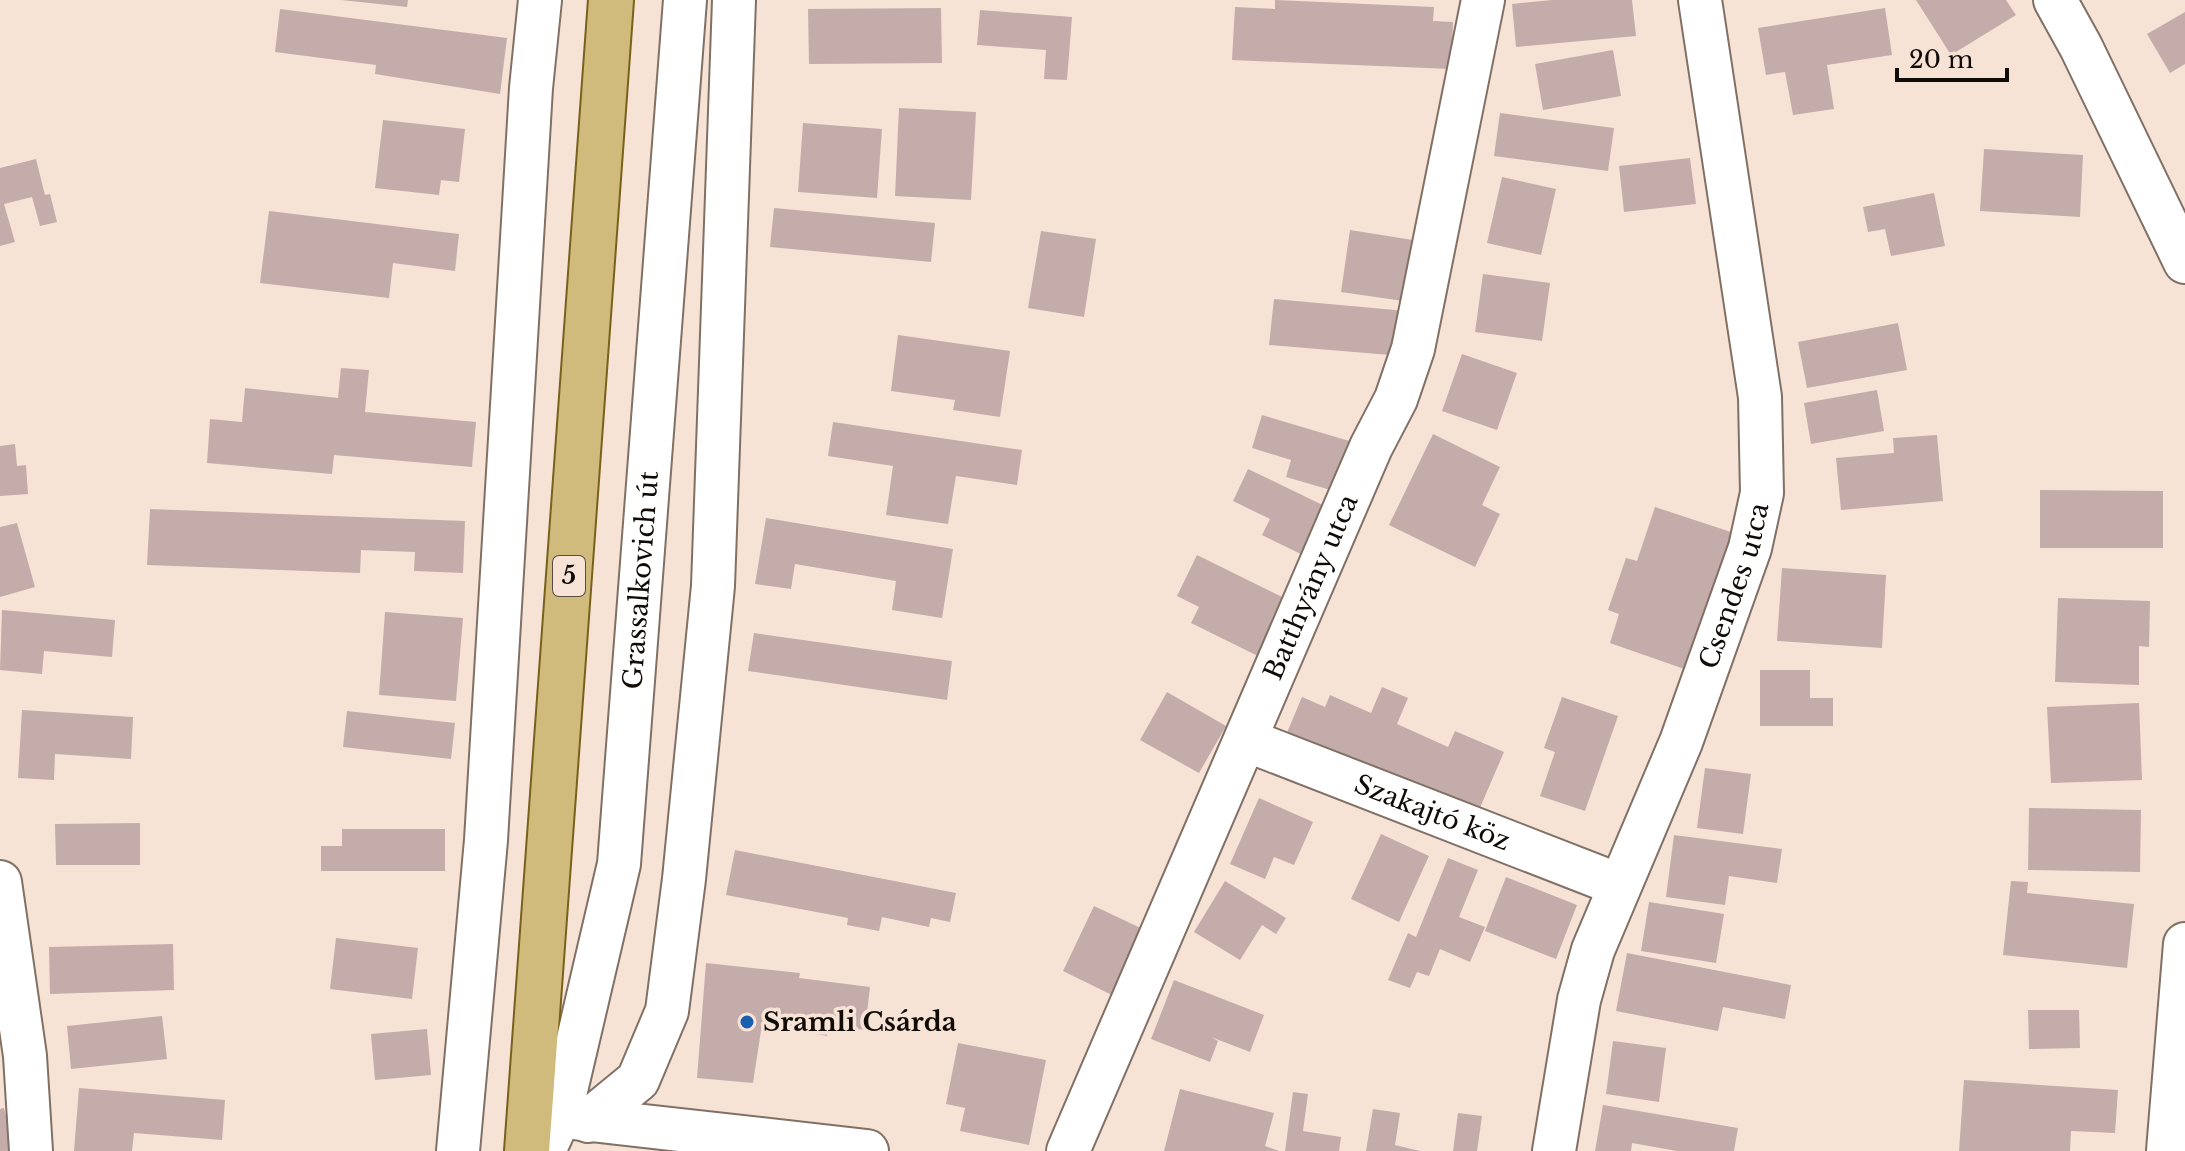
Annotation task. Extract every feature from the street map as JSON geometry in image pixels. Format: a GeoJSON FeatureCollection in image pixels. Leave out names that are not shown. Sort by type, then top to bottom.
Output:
{"type":"FeatureCollection","features":[{"type":"Feature","properties":{"kind":"main road","name":"5"},"geometry":{"type":"LineString","coordinates":[[527,1151],[611,0]]}},
{"type":"Feature","properties":{"kind":"street"},"geometry":{"type":"LineString","coordinates":[[458,1151],[486,840],[531,88],[540,0]]}},
{"type":"Feature","properties":{"kind":"street","name":"Grassalkovich út"},"geometry":{"type":"LineString","coordinates":[[564,1129],[619,864],[685,0]]}},
{"type":"Feature","properties":{"kind":"street"},"geometry":{"type":"LineString","coordinates":[[564,1129],[638,1080],[667,1011],[684,879],[713,586],[734,0]]}},
{"type":"Feature","properties":{"kind":"street","name":"Batthyány utca"},"geometry":{"type":"LineString","coordinates":[[1068,1151],[1371,447],[1396,399],[1413,349],[1483,0]]}},
{"type":"Feature","properties":{"kind":"street","name":"Csendes utca"},"geometry":{"type":"LineString","coordinates":[[1554,1151],[1579,1000],[1593,950],[1681,742],[1750,548],[1762,493],[1760,397],[1700,0]]}},
{"type":"Feature","properties":{"kind":"street"},"geometry":{"type":"LineString","coordinates":[[2055,0],[2089,61],[2185,262]]}},
{"type":"Feature","properties":{"kind":"street","name":"Szakajtó köz"},"geometry":{"type":"LineString","coordinates":[[1246,740],[1619,885]]}},
{"type":"Feature","properties":{"kind":"street"},"geometry":{"type":"LineString","coordinates":[[0,882],[25,1056],[31,1151]]}},
{"type":"Feature","properties":{"kind":"street"},"geometry":{"type":"LineString","coordinates":[[2168,1151],[2185,944]]}},
{"type":"Feature","properties":{"kind":"street"},"geometry":{"type":"LineString","coordinates":[[564,1129],[867,1151]]}},
{"type":"Feature","properties":{"kind":"building"},"geometry":{"type":"Polygon","coordinates":[[[341,0],[408,0],[407,7],[341,0]]]}},
{"type":"Feature","properties":{"kind":"building"},"geometry":{"type":"Polygon","coordinates":[[[1275,0],[1434,7],[1433,21],[1453,22],[1451,69],[1232,60],[1235,7],[1275,9],[1275,0]]]}},
{"type":"Feature","properties":{"kind":"building"},"geometry":{"type":"Polygon","coordinates":[[[1552,0],[1632,0],[1636,36],[1516,47],[1512,4],[1552,0]]]}},
{"type":"Feature","properties":{"kind":"building"},"geometry":{"type":"Polygon","coordinates":[[[1916,0],[2006,0],[2016,15],[1951,55],[1916,0]]]}},
{"type":"Feature","properties":{"kind":"building"},"geometry":{"type":"Polygon","coordinates":[[[941,8],[942,63],[809,64],[808,9],[941,8]]]}},
{"type":"Feature","properties":{"kind":"building"},"geometry":{"type":"Polygon","coordinates":[[[1885,8],[1892,55],[1827,65],[1834,109],[1793,115],[1785,72],[1766,75],[1758,28],[1885,8]]]}},
{"type":"Feature","properties":{"kind":"building"},"geometry":{"type":"Polygon","coordinates":[[[280,9],[507,38],[500,94],[375,74],[376,65],[275,52],[280,9]]]}},
{"type":"Feature","properties":{"kind":"building"},"geometry":{"type":"Polygon","coordinates":[[[980,10],[1072,17],[1067,80],[1044,79],[1046,50],[977,45],[980,10]]]}},
{"type":"Feature","properties":{"kind":"building"},"geometry":{"type":"Polygon","coordinates":[[[2185,12],[2185,64],[2170,73],[2147,34],[2185,12]]]}},
{"type":"Feature","properties":{"kind":"building"},"geometry":{"type":"Polygon","coordinates":[[[1613,50],[1621,96],[1543,110],[1535,64],[1613,50]]]}},
{"type":"Feature","properties":{"kind":"building"},"geometry":{"type":"Polygon","coordinates":[[[899,108],[976,112],[971,200],[895,196],[899,108]]]}},
{"type":"Feature","properties":{"kind":"building"},"geometry":{"type":"Polygon","coordinates":[[[1500,113],[1614,128],[1608,171],[1494,156],[1500,113]]]}},
{"type":"Feature","properties":{"kind":"building"},"geometry":{"type":"Polygon","coordinates":[[[383,120],[465,129],[459,182],[441,180],[439,195],[375,188],[383,120]]]}},
{"type":"Feature","properties":{"kind":"building"},"geometry":{"type":"Polygon","coordinates":[[[803,123],[882,129],[877,198],[798,192],[803,123]]]}},
{"type":"Feature","properties":{"kind":"building"},"geometry":{"type":"Polygon","coordinates":[[[1984,149],[2083,155],[2080,217],[1980,211],[1984,149]]]}},
{"type":"Feature","properties":{"kind":"building"},"geometry":{"type":"Polygon","coordinates":[[[1690,158],[1696,204],[1624,212],[1619,166],[1690,158]]]}},
{"type":"Feature","properties":{"kind":"building"},"geometry":{"type":"Polygon","coordinates":[[[36,159],[45,195],[50,194],[57,222],[40,226],[32,197],[4,204],[15,242],[0,246],[0,168],[36,159]]]}},
{"type":"Feature","properties":{"kind":"building"},"geometry":{"type":"Polygon","coordinates":[[[1502,177],[1556,189],[1541,255],[1487,243],[1502,177]]]}},
{"type":"Feature","properties":{"kind":"building"},"geometry":{"type":"Polygon","coordinates":[[[1934,193],[1945,246],[1891,256],[1885,229],[1868,232],[1863,207],[1934,193]]]}},
{"type":"Feature","properties":{"kind":"building"},"geometry":{"type":"Polygon","coordinates":[[[774,208],[935,223],[931,262],[770,247],[774,208]]]}},
{"type":"Feature","properties":{"kind":"building"},"geometry":{"type":"Polygon","coordinates":[[[269,211],[459,234],[455,271],[393,263],[389,298],[260,283],[269,211]]]}},
{"type":"Feature","properties":{"kind":"building"},"geometry":{"type":"Polygon","coordinates":[[[1350,230],[1419,241],[1410,302],[1341,292],[1350,230]]]}},
{"type":"Feature","properties":{"kind":"building"},"geometry":{"type":"Polygon","coordinates":[[[1041,231],[1096,239],[1084,317],[1028,308],[1041,231]]]}},
{"type":"Feature","properties":{"kind":"building"},"geometry":{"type":"Polygon","coordinates":[[[1483,274],[1550,283],[1542,341],[1475,332],[1483,274]]]}},
{"type":"Feature","properties":{"kind":"building"},"geometry":{"type":"Polygon","coordinates":[[[1274,299],[1406,311],[1402,356],[1269,345],[1274,299]]]}},
{"type":"Feature","properties":{"kind":"building"},"geometry":{"type":"Polygon","coordinates":[[[1898,323],[1907,370],[1807,388],[1798,342],[1898,323]]]}},
{"type":"Feature","properties":{"kind":"building"},"geometry":{"type":"Polygon","coordinates":[[[898,335],[1010,351],[1000,417],[953,410],[955,400],[891,391],[898,335]]]}},
{"type":"Feature","properties":{"kind":"building"},"geometry":{"type":"Polygon","coordinates":[[[1462,354],[1517,373],[1497,430],[1442,411],[1462,354]]]}},
{"type":"Feature","properties":{"kind":"building"},"geometry":{"type":"Polygon","coordinates":[[[341,368],[369,370],[365,412],[476,422],[472,467],[334,455],[332,474],[207,463],[210,419],[242,422],[245,388],[338,398],[341,368]]]}},
{"type":"Feature","properties":{"kind":"building"},"geometry":{"type":"Polygon","coordinates":[[[1877,390],[1884,431],[1811,444],[1804,403],[1877,390]]]}},
{"type":"Feature","properties":{"kind":"building"},"geometry":{"type":"Polygon","coordinates":[[[1262,415],[1356,443],[1341,493],[1286,477],[1291,460],[1252,448],[1262,415]]]}},
{"type":"Feature","properties":{"kind":"building"},"geometry":{"type":"Polygon","coordinates":[[[833,422],[1022,450],[1017,485],[956,476],[948,524],[886,515],[893,466],[828,456],[833,422]]]}},
{"type":"Feature","properties":{"kind":"building"},"geometry":{"type":"Polygon","coordinates":[[[1433,434],[1500,467],[1482,505],[1500,514],[1475,567],[1389,525],[1433,434]]]}},
{"type":"Feature","properties":{"kind":"building"},"geometry":{"type":"Polygon","coordinates":[[[1937,435],[1943,501],[1841,510],[1836,458],[1894,453],[1893,438],[1937,435]]]}},
{"type":"Feature","properties":{"kind":"building"},"geometry":{"type":"Polygon","coordinates":[[[15,444],[17,466],[26,465],[28,494],[0,496],[0,446],[15,444]]]}},
{"type":"Feature","properties":{"kind":"building"},"geometry":{"type":"Polygon","coordinates":[[[1248,469],[1335,511],[1311,559],[1262,535],[1270,519],[1233,501],[1248,469]]]}},
{"type":"Feature","properties":{"kind":"building"},"geometry":{"type":"Polygon","coordinates":[[[2040,490],[2163,491],[2163,548],[2040,548],[2040,490]]]}},
{"type":"Feature","properties":{"kind":"building"},"geometry":{"type":"Polygon","coordinates":[[[1655,507],[1734,533],[1687,670],[1610,643],[1619,614],[1608,610],[1626,558],[1637,561],[1655,507]]]}},
{"type":"Feature","properties":{"kind":"building"},"geometry":{"type":"Polygon","coordinates":[[[150,509],[465,521],[463,573],[414,571],[415,552],[361,550],[360,573],[147,565],[150,509]]]}},
{"type":"Feature","properties":{"kind":"building"},"geometry":{"type":"Polygon","coordinates":[[[766,518],[953,549],[942,618],[892,610],[896,581],[795,564],[791,589],[755,584],[766,518]]]}},
{"type":"Feature","properties":{"kind":"building"},"geometry":{"type":"Polygon","coordinates":[[[17,523],[35,587],[0,597],[0,527],[17,523]]]}},
{"type":"Feature","properties":{"kind":"building"},"geometry":{"type":"Polygon","coordinates":[[[1197,555],[1294,603],[1266,660],[1191,623],[1199,607],[1177,596],[1197,555]]]}},
{"type":"Feature","properties":{"kind":"building"},"geometry":{"type":"Polygon","coordinates":[[[1782,568],[1886,575],[1882,648],[1777,641],[1782,568]]]}},
{"type":"Feature","properties":{"kind":"building"},"geometry":{"type":"Polygon","coordinates":[[[2058,598],[2150,601],[2149,647],[2139,646],[2139,685],[2055,682],[2058,598]]]}},
{"type":"Feature","properties":{"kind":"building"},"geometry":{"type":"Polygon","coordinates":[[[2,610],[115,620],[112,657],[44,651],[42,674],[0,670],[2,610]]]}},
{"type":"Feature","properties":{"kind":"building"},"geometry":{"type":"Polygon","coordinates":[[[385,612],[463,618],[456,701],[379,695],[385,612]]]}},
{"type":"Feature","properties":{"kind":"building"},"geometry":{"type":"Polygon","coordinates":[[[754,633],[952,661],[947,700],[748,671],[754,633]]]}},
{"type":"Feature","properties":{"kind":"building"},"geometry":{"type":"Polygon","coordinates":[[[1760,670],[1810,670],[1810,698],[1833,698],[1833,726],[1760,726],[1760,670]]]}},
{"type":"Feature","properties":{"kind":"building"},"geometry":{"type":"Polygon","coordinates":[[[1382,687],[1408,698],[1397,724],[1448,747],[1455,731],[1504,752],[1473,824],[1283,742],[1302,697],[1325,707],[1330,695],[1371,713],[1382,687]]]}},
{"type":"Feature","properties":{"kind":"building"},"geometry":{"type":"Polygon","coordinates":[[[1167,692],[1226,726],[1199,773],[1140,740],[1167,692]]]}},
{"type":"Feature","properties":{"kind":"building"},"geometry":{"type":"Polygon","coordinates":[[[1562,697],[1618,716],[1585,811],[1540,796],[1555,752],[1544,748],[1562,697]]]}},
{"type":"Feature","properties":{"kind":"building"},"geometry":{"type":"Polygon","coordinates":[[[2139,703],[2142,780],[2051,783],[2047,707],[2139,703]]]}},
{"type":"Feature","properties":{"kind":"building"},"geometry":{"type":"Polygon","coordinates":[[[22,710],[133,717],[131,759],[55,754],[54,780],[18,778],[22,710]]]}},
{"type":"Feature","properties":{"kind":"building"},"geometry":{"type":"Polygon","coordinates":[[[347,711],[455,723],[451,759],[343,747],[347,711]]]}},
{"type":"Feature","properties":{"kind":"building"},"geometry":{"type":"Polygon","coordinates":[[[1705,768],[1751,774],[1743,834],[1697,828],[1705,768]]]}},
{"type":"Feature","properties":{"kind":"building"},"geometry":{"type":"Polygon","coordinates":[[[1259,798],[1313,822],[1294,865],[1274,857],[1265,879],[1230,864],[1259,798]]]}},
{"type":"Feature","properties":{"kind":"building"},"geometry":{"type":"Polygon","coordinates":[[[2029,808],[2141,810],[2140,872],[2028,870],[2029,808]]]}},
{"type":"Feature","properties":{"kind":"building"},"geometry":{"type":"Polygon","coordinates":[[[140,823],[140,865],[56,865],[55,824],[140,823]]]}},
{"type":"Feature","properties":{"kind":"building"},"geometry":{"type":"Polygon","coordinates":[[[342,829],[445,829],[445,871],[321,871],[321,846],[342,846],[342,829]]]}},
{"type":"Feature","properties":{"kind":"building"},"geometry":{"type":"Polygon","coordinates":[[[1381,834],[1429,856],[1399,922],[1351,899],[1381,834]]]}},
{"type":"Feature","properties":{"kind":"building"},"geometry":{"type":"Polygon","coordinates":[[[1674,835],[1782,849],[1777,883],[1729,876],[1725,905],[1666,897],[1674,835]]]}},
{"type":"Feature","properties":{"kind":"building"},"geometry":{"type":"Polygon","coordinates":[[[735,850],[956,893],[950,922],[931,918],[929,927],[882,917],[879,931],[847,925],[848,918],[726,895],[735,850]]]}},
{"type":"Feature","properties":{"kind":"building"},"geometry":{"type":"Polygon","coordinates":[[[1448,858],[1478,870],[1459,917],[1485,927],[1470,962],[1440,949],[1429,976],[1417,972],[1410,988],[1388,980],[1408,933],[1416,937],[1448,858]]]}},
{"type":"Feature","properties":{"kind":"building"},"geometry":{"type":"Polygon","coordinates":[[[1506,877],[1577,905],[1556,959],[1485,931],[1506,877]]]}},
{"type":"Feature","properties":{"kind":"building"},"geometry":{"type":"Polygon","coordinates":[[[1225,881],[1286,918],[1276,934],[1262,925],[1240,960],[1194,932],[1225,881]]]}},
{"type":"Feature","properties":{"kind":"building"},"geometry":{"type":"Polygon","coordinates":[[[2011,881],[2028,882],[2027,893],[2134,904],[2127,968],[2003,955],[2011,881]]]}},
{"type":"Feature","properties":{"kind":"building"},"geometry":{"type":"Polygon","coordinates":[[[1649,902],[1724,914],[1716,963],[1641,951],[1649,902]]]}},
{"type":"Feature","properties":{"kind":"building"},"geometry":{"type":"Polygon","coordinates":[[[1094,906],[1145,930],[1114,996],[1063,971],[1094,906]]]}},
{"type":"Feature","properties":{"kind":"building"},"geometry":{"type":"Polygon","coordinates":[[[336,938],[418,948],[412,999],[330,989],[336,938]]]}},
{"type":"Feature","properties":{"kind":"building"},"geometry":{"type":"Polygon","coordinates":[[[173,944],[174,990],[50,994],[49,947],[173,944]]]}},
{"type":"Feature","properties":{"kind":"building"},"geometry":{"type":"Polygon","coordinates":[[[1627,953],[1791,985],[1785,1019],[1723,1007],[1718,1031],[1616,1011],[1627,953]]]}},
{"type":"Feature","properties":{"kind":"building","name":"Sramli Csárda"},"geometry":{"type":"Polygon","coordinates":[[[706,963],[800,973],[799,978],[870,987],[865,1030],[828,1025],[827,1036],[806,1032],[808,1021],[793,1021],[792,1026],[762,1024],[753,1083],[697,1078],[706,963]]]}},
{"type":"Feature","properties":{"kind":"building"},"geometry":{"type":"Polygon","coordinates":[[[1174,980],[1264,1015],[1250,1052],[1211,1037],[1218,1041],[1210,1062],[1151,1039],[1174,980]]]}},
{"type":"Feature","properties":{"kind":"building"},"geometry":{"type":"Polygon","coordinates":[[[2028,1010],[2079,1010],[2080,1048],[2029,1049],[2028,1010]]]}},
{"type":"Feature","properties":{"kind":"building"},"geometry":{"type":"Polygon","coordinates":[[[162,1016],[167,1059],[71,1069],[67,1026],[162,1016]]]}},
{"type":"Feature","properties":{"kind":"building"},"geometry":{"type":"Polygon","coordinates":[[[427,1029],[431,1075],[375,1080],[371,1034],[427,1029]]]}},
{"type":"Feature","properties":{"kind":"building"},"geometry":{"type":"Polygon","coordinates":[[[1613,1041],[1666,1048],[1659,1102],[1606,1094],[1613,1041]]]}},
{"type":"Feature","properties":{"kind":"building"},"geometry":{"type":"Polygon","coordinates":[[[958,1043],[1046,1060],[1029,1145],[960,1131],[965,1108],[946,1104],[958,1043]]]}},
{"type":"Feature","properties":{"kind":"building"},"geometry":{"type":"Polygon","coordinates":[[[1964,1080],[2118,1090],[2115,1133],[2071,1131],[2070,1151],[1959,1151],[1964,1080]]]}},
{"type":"Feature","properties":{"kind":"building"},"geometry":{"type":"Polygon","coordinates":[[[79,1088],[225,1100],[222,1140],[134,1133],[132,1151],[74,1151],[79,1088]]]}},
{"type":"Feature","properties":{"kind":"building"},"geometry":{"type":"Polygon","coordinates":[[[1180,1089],[1274,1113],[1265,1146],[1279,1151],[1164,1151],[1180,1089]]]}},
{"type":"Feature","properties":{"kind":"building"},"geometry":{"type":"Polygon","coordinates":[[[1293,1092],[1308,1094],[1303,1131],[1341,1137],[1339,1151],[1285,1151],[1293,1092]]]}},
{"type":"Feature","properties":{"kind":"building"},"geometry":{"type":"Polygon","coordinates":[[[1603,1105],[1738,1128],[1734,1151],[1677,1151],[1632,1143],[1631,1151],[1595,1151],[1603,1105]]]}},
{"type":"Feature","properties":{"kind":"building"},"geometry":{"type":"Polygon","coordinates":[[[4,1108],[14,1149],[0,1151],[0,1109],[4,1108]]]}},
{"type":"Feature","properties":{"kind":"building"},"geometry":{"type":"Polygon","coordinates":[[[1373,1109],[1400,1113],[1395,1145],[1420,1151],[1366,1151],[1373,1109]]]}},
{"type":"Feature","properties":{"kind":"building"},"geometry":{"type":"Polygon","coordinates":[[[1458,1113],[1482,1116],[1477,1151],[1453,1151],[1458,1113]]]}},
{"type":"Feature","properties":{"kind":"place","name":"Sramli Csárda"},"geometry":{"type":"Point","coordinates":[747,1022]}}]}
